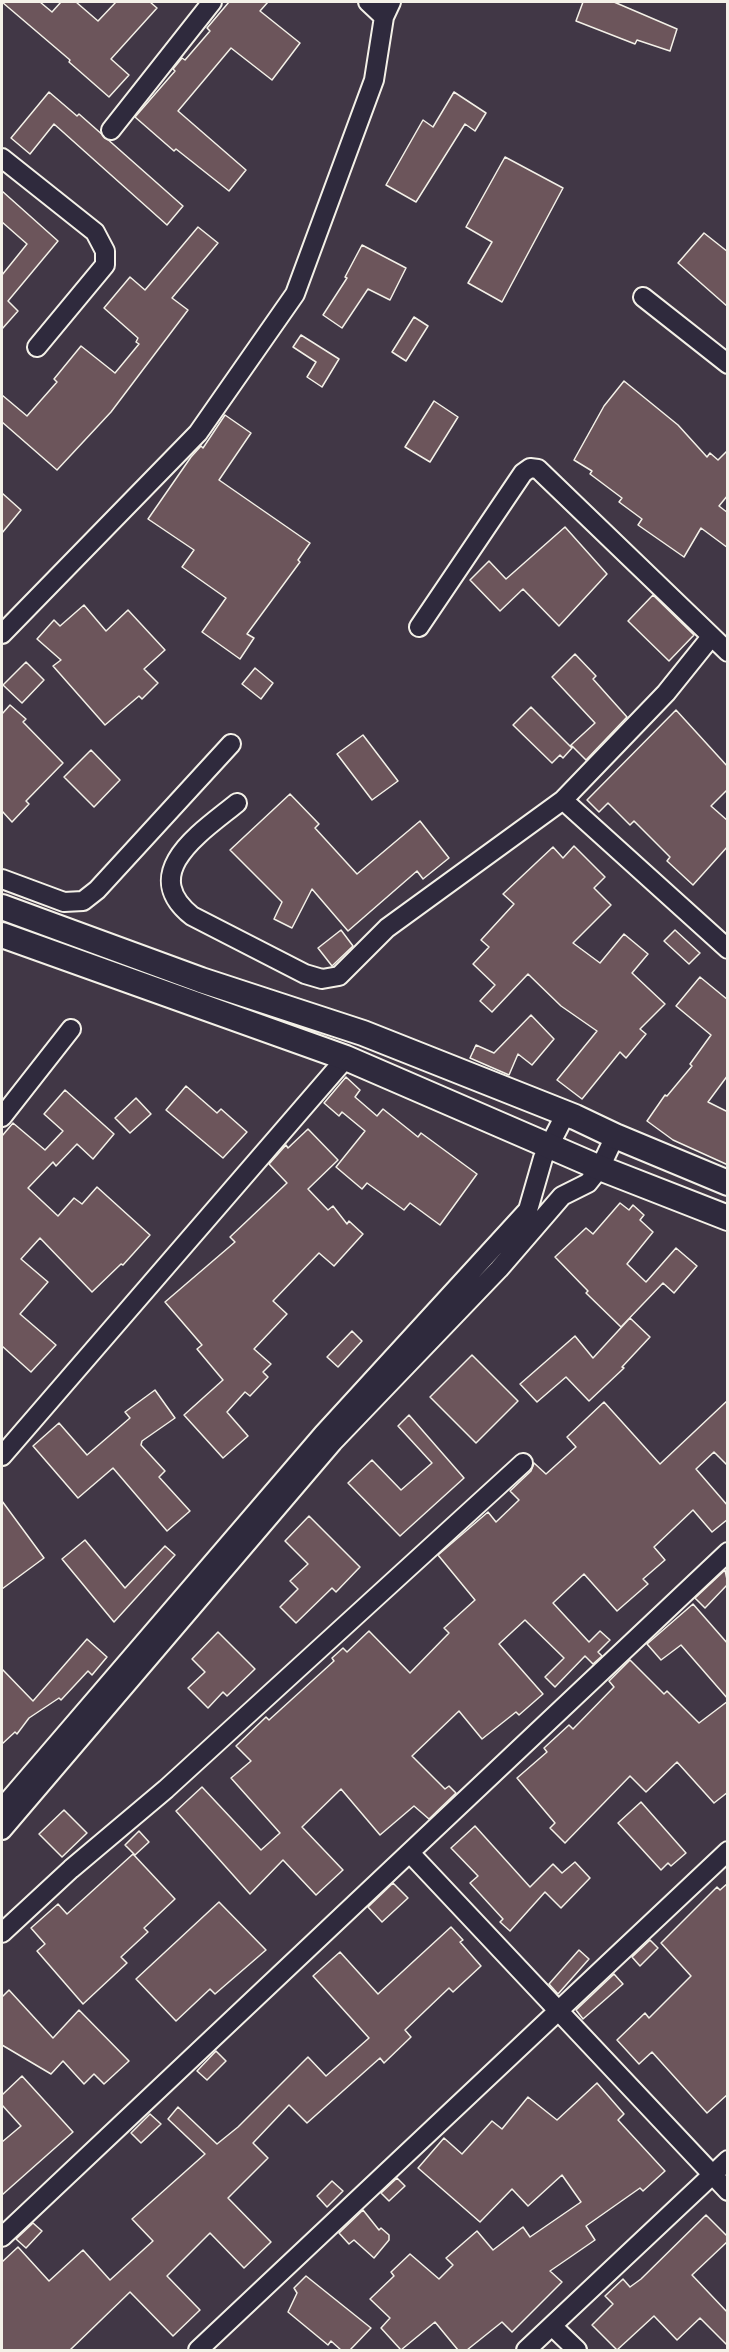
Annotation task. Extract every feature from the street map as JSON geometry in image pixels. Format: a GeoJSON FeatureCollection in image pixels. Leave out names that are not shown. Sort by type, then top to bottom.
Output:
{"type":"FeatureCollection","features":[{"type":"Feature","properties":{"kind":"main road"},"geometry":{"type":"LineString","coordinates":[[2,907],[191,976],[353,1030],[566,1113],[615,1137],[728,1183]]}},
{"type":"Feature","properties":{"kind":"main road"},"geometry":{"type":"LineString","coordinates":[[2,935],[346,1058],[600,1168],[728,1218]]}},
{"type":"Feature","properties":{"kind":"street"},"geometry":{"type":"LineString","coordinates":[[111,130],[212,2]]}},
{"type":"Feature","properties":{"kind":"street"},"geometry":{"type":"LineString","coordinates":[[2,634],[198,433],[295,294],[374,80],[388,9],[368,2]]}},
{"type":"Feature","properties":{"kind":"street"},"geometry":{"type":"LineString","coordinates":[[2,158],[95,232],[105,251],[105,265],[37,347]]}},
{"type":"Feature","properties":{"kind":"street"},"geometry":{"type":"LineString","coordinates":[[643,297],[728,364]]}},
{"type":"Feature","properties":{"kind":"street"},"geometry":{"type":"LineString","coordinates":[[419,627],[523,473],[530,468],[538,469],[728,652]]}},
{"type":"Feature","properties":{"kind":"street"},"geometry":{"type":"LineString","coordinates":[[237,803],[182,852],[171,869],[171,889],[179,906],[192,916],[305,974],[322,979],[339,976],[387,928],[563,800],[666,693],[711,637]]}},
{"type":"Feature","properties":{"kind":"street"},"geometry":{"type":"LineString","coordinates":[[2,879],[64,902],[83,901],[97,890],[231,744]]}},
{"type":"Feature","properties":{"kind":"street"},"geometry":{"type":"LineString","coordinates":[[563,800],[728,949]]}},
{"type":"Feature","properties":{"kind":"street"},"geometry":{"type":"LineString","coordinates":[[2,1118],[71,1029]]}},
{"type":"Feature","properties":{"kind":"street"},"geometry":{"type":"LineString","coordinates":[[2,1456],[346,1058]]}},
{"type":"Feature","properties":{"kind":"street"},"geometry":{"type":"LineString","coordinates":[[2,1830],[436,1323],[528,1210],[548,1145],[566,1113]]}},
{"type":"Feature","properties":{"kind":"street"},"geometry":{"type":"LineString","coordinates":[[2,1808],[308,1452],[562,1196],[588,1183],[600,1168],[615,1137]]}},
{"type":"Feature","properties":{"kind":"street"},"geometry":{"type":"LineString","coordinates":[[5,1923],[166,1790],[523,1463]]}},
{"type":"Feature","properties":{"kind":"street"},"geometry":{"type":"LineString","coordinates":[[2,2237],[728,1552]]}},
{"type":"Feature","properties":{"kind":"street"},"geometry":{"type":"LineString","coordinates":[[198,2350],[728,1851]]}},
{"type":"Feature","properties":{"kind":"street"},"geometry":{"type":"LineString","coordinates":[[410,1853],[728,2192]]}},
{"type":"Feature","properties":{"kind":"street"},"geometry":{"type":"LineString","coordinates":[[526,2350],[728,2160]]}},
{"type":"Feature","properties":{"kind":"street"},"geometry":{"type":"LineString","coordinates":[[552,2325],[577,2350]]}},
{"type":"Feature","properties":{"kind":"building"},"geometry":{"type":"Polygon","coordinates":[[[2,2],[40,2],[52,12],[61,2],[76,2],[98,21],[116,2],[150,2],[157,8],[111,59],[129,75],[109,97],[2,2]]]}},
{"type":"Feature","properties":{"kind":"building"},"geometry":{"type":"Polygon","coordinates":[[[229,2],[268,2],[260,11],[300,43],[272,80],[231,48],[178,111],[246,170],[229,191],[176,149],[174,151],[135,117],[175,71],[173,69],[182,58],[185,60],[210,31],[207,28],[229,2]]]}},
{"type":"Feature","properties":{"kind":"building"},"geometry":{"type":"Polygon","coordinates":[[[583,2],[614,2],[677,29],[670,51],[637,40],[635,44],[576,21],[583,2]]]}},
{"type":"Feature","properties":{"kind":"building"},"geometry":{"type":"Polygon","coordinates":[[[49,92],[77,116],[79,114],[183,206],[167,225],[54,124],[30,154],[11,138],[49,92]]]}},
{"type":"Feature","properties":{"kind":"building"},"geometry":{"type":"Polygon","coordinates":[[[454,92],[486,113],[475,131],[465,124],[416,202],[386,185],[423,120],[433,127],[454,92]]]}},
{"type":"Feature","properties":{"kind":"building"},"geometry":{"type":"Polygon","coordinates":[[[505,157],[563,188],[502,302],[468,283],[492,242],[466,227],[505,157]]]}},
{"type":"Feature","properties":{"kind":"building"},"geometry":{"type":"Polygon","coordinates":[[[2,191],[58,241],[8,301],[18,311],[2,329],[2,275],[27,244],[2,222],[2,191]]]}},
{"type":"Feature","properties":{"kind":"building"},"geometry":{"type":"Polygon","coordinates":[[[198,227],[218,243],[172,298],[188,310],[111,412],[57,470],[2,422],[2,395],[27,416],[57,382],[54,379],[81,346],[115,373],[139,344],[136,342],[138,338],[104,308],[130,277],[145,290],[198,227]]]}},
{"type":"Feature","properties":{"kind":"building"},"geometry":{"type":"Polygon","coordinates":[[[704,233],[728,252],[728,307],[678,263],[704,233]]]}},
{"type":"Feature","properties":{"kind":"building"},"geometry":{"type":"Polygon","coordinates":[[[362,245],[406,268],[390,300],[368,289],[342,328],[323,315],[347,278],[345,277],[362,245]]]}},
{"type":"Feature","properties":{"kind":"building"},"geometry":{"type":"Polygon","coordinates":[[[414,317],[428,326],[406,361],[392,352],[414,317]]]}},
{"type":"Feature","properties":{"kind":"building"},"geometry":{"type":"Polygon","coordinates":[[[301,335],[339,359],[322,387],[307,377],[316,362],[293,347],[301,335]]]}},
{"type":"Feature","properties":{"kind":"building"},"geometry":{"type":"Polygon","coordinates":[[[624,381],[678,425],[707,457],[710,453],[718,460],[728,450],[728,495],[719,506],[728,513],[728,548],[701,528],[684,557],[638,525],[642,519],[619,502],[622,498],[590,474],[592,471],[574,460],[604,406],[624,381]]]}},
{"type":"Feature","properties":{"kind":"building"},"geometry":{"type":"Polygon","coordinates":[[[434,401],[458,417],[430,462],[405,447],[434,401]]]}},
{"type":"Feature","properties":{"kind":"building"},"geometry":{"type":"Polygon","coordinates":[[[225,415],[251,433],[219,480],[310,543],[298,560],[300,562],[247,634],[254,638],[240,659],[202,632],[226,598],[182,567],[194,550],[148,519],[191,457],[201,446],[203,448],[225,415]]]}},
{"type":"Feature","properties":{"kind":"building"},"geometry":{"type":"Polygon","coordinates":[[[2,493],[21,510],[2,533],[2,493]]]}},
{"type":"Feature","properties":{"kind":"building"},"geometry":{"type":"Polygon","coordinates":[[[565,527],[607,574],[559,626],[523,589],[500,611],[470,580],[489,561],[506,579],[565,527]]]}},
{"type":"Feature","properties":{"kind":"building"},"geometry":{"type":"Polygon","coordinates":[[[653,595],[694,635],[669,661],[628,621],[653,595]]]}},
{"type":"Feature","properties":{"kind":"building"},"geometry":{"type":"Polygon","coordinates":[[[84,605],[106,631],[128,610],[165,650],[144,669],[158,683],[142,699],[139,696],[105,725],[53,666],[61,660],[37,639],[54,620],[60,626],[84,605]]]}},
{"type":"Feature","properties":{"kind":"building"},"geometry":{"type":"Polygon","coordinates":[[[575,654],[596,676],[593,679],[627,717],[586,760],[571,745],[595,723],[552,677],[575,654]]]}},
{"type":"Feature","properties":{"kind":"building"},"geometry":{"type":"Polygon","coordinates":[[[26,662],[44,680],[22,703],[3,685],[26,662]]]}},
{"type":"Feature","properties":{"kind":"building"},"geometry":{"type":"Polygon","coordinates":[[[255,668],[273,683],[261,699],[242,684],[255,668]]]}},
{"type":"Feature","properties":{"kind":"building"},"geometry":{"type":"Polygon","coordinates":[[[10,705],[26,719],[23,722],[63,763],[26,801],[29,804],[12,822],[2,811],[2,714],[10,705]]]}},
{"type":"Feature","properties":{"kind":"building"},"geometry":{"type":"Polygon","coordinates":[[[531,707],[572,748],[563,758],[560,755],[552,763],[513,725],[531,707]]]}},
{"type":"Feature","properties":{"kind":"building"},"geometry":{"type":"Polygon","coordinates":[[[676,710],[728,767],[728,789],[711,806],[728,821],[728,846],[693,885],[667,861],[670,857],[634,821],[630,825],[608,803],[599,812],[587,800],[676,710]]]}},
{"type":"Feature","properties":{"kind":"building"},"geometry":{"type":"Polygon","coordinates":[[[363,735],[398,781],[372,800],[337,754],[363,735]]]}},
{"type":"Feature","properties":{"kind":"building"},"geometry":{"type":"Polygon","coordinates":[[[91,750],[120,780],[94,807],[64,777],[91,750]]]}},
{"type":"Feature","properties":{"kind":"building"},"geometry":{"type":"Polygon","coordinates":[[[290,794],[319,824],[315,828],[357,874],[420,821],[449,858],[423,879],[417,871],[348,931],[312,889],[292,928],[274,919],[282,902],[230,850],[290,794]]]}},
{"type":"Feature","properties":{"kind":"building"},"geometry":{"type":"Polygon","coordinates":[[[574,846],[605,877],[594,888],[611,905],[573,943],[600,963],[624,934],[648,954],[632,973],[665,1004],[640,1029],[646,1034],[626,1058],[620,1052],[582,1099],[557,1080],[597,1031],[561,1006],[528,974],[492,1012],[480,1001],[495,985],[473,964],[489,947],[481,940],[514,904],[503,894],[553,847],[563,858],[574,846]]]}},
{"type":"Feature","properties":{"kind":"building"},"geometry":{"type":"Polygon","coordinates":[[[341,930],[353,946],[332,966],[318,948],[341,930]]]}},
{"type":"Feature","properties":{"kind":"building"},"geometry":{"type":"Polygon","coordinates":[[[675,930],[700,953],[689,964],[664,941],[675,930]]]}},
{"type":"Feature","properties":{"kind":"building"},"geometry":{"type":"Polygon","coordinates":[[[700,977],[728,1000],[728,1075],[708,1102],[728,1112],[728,1165],[673,1140],[647,1121],[665,1095],[667,1096],[692,1066],[690,1064],[711,1035],[676,1006],[700,977]]]}},
{"type":"Feature","properties":{"kind":"building"},"geometry":{"type":"Polygon","coordinates":[[[531,1015],[554,1039],[532,1065],[518,1054],[509,1075],[470,1058],[476,1045],[494,1053],[531,1015]]]}},
{"type":"Feature","properties":{"kind":"building"},"geometry":{"type":"Polygon","coordinates":[[[346,1077],[360,1090],[355,1097],[377,1116],[383,1109],[418,1137],[421,1133],[477,1174],[440,1225],[410,1203],[404,1210],[367,1183],[362,1189],[336,1167],[365,1131],[342,1112],[339,1116],[324,1103],[346,1077]]]}},
{"type":"Feature","properties":{"kind":"building"},"geometry":{"type":"Polygon","coordinates":[[[186,1086],[217,1113],[221,1109],[247,1132],[223,1158],[166,1110],[186,1086]]]}},
{"type":"Feature","properties":{"kind":"building"},"geometry":{"type":"Polygon","coordinates":[[[65,1090],[114,1134],[93,1159],[77,1144],[56,1166],[53,1162],[28,1188],[58,1216],[74,1198],[82,1204],[97,1187],[150,1235],[123,1265],[121,1264],[92,1292],[40,1238],[21,1259],[48,1282],[20,1314],[56,1345],[31,1372],[2,1346],[2,1136],[13,1123],[45,1150],[63,1131],[44,1114],[65,1090]]]}},
{"type":"Feature","properties":{"kind":"building"},"geometry":{"type":"Polygon","coordinates":[[[136,1098],[151,1114],[130,1133],[115,1118],[136,1098]]]}},
{"type":"Feature","properties":{"kind":"building"},"geometry":{"type":"Polygon","coordinates":[[[308,1129],[338,1160],[308,1189],[328,1210],[333,1206],[347,1224],[349,1221],[363,1234],[334,1266],[319,1253],[273,1301],[287,1314],[254,1349],[271,1364],[263,1372],[268,1377],[250,1396],[245,1392],[227,1412],[248,1436],[223,1458],[184,1415],[223,1380],[197,1349],[202,1345],[165,1302],[235,1242],[230,1237],[287,1183],[269,1164],[286,1145],[288,1148],[308,1129]]]}},
{"type":"Feature","properties":{"kind":"building"},"geometry":{"type":"Polygon","coordinates":[[[620,1203],[629,1210],[633,1205],[644,1215],[640,1220],[653,1232],[627,1264],[646,1282],[676,1248],[697,1266],[674,1293],[663,1283],[621,1327],[586,1293],[588,1291],[555,1257],[586,1228],[593,1234],[620,1203]]]}},
{"type":"Feature","properties":{"kind":"building"},"geometry":{"type":"Polygon","coordinates":[[[630,1318],[650,1337],[622,1367],[624,1368],[589,1401],[566,1377],[537,1402],[520,1384],[575,1336],[593,1358],[630,1318]]]}},
{"type":"Feature","properties":{"kind":"building"},"geometry":{"type":"Polygon","coordinates":[[[352,1331],[362,1341],[338,1367],[327,1357],[352,1331]]]}},
{"type":"Feature","properties":{"kind":"building"},"geometry":{"type":"Polygon","coordinates":[[[472,1355],[518,1401],[476,1443],[430,1397],[472,1355]]]}},
{"type":"Feature","properties":{"kind":"building"},"geometry":{"type":"Polygon","coordinates":[[[155,1390],[175,1418],[142,1441],[141,1445],[165,1471],[159,1477],[190,1511],[167,1531],[113,1468],[78,1498],[33,1446],[59,1423],[87,1455],[130,1418],[125,1412],[155,1390]]]}},
{"type":"Feature","properties":{"kind":"building"},"geometry":{"type":"Polygon","coordinates":[[[728,1400],[728,1466],[714,1452],[696,1469],[728,1506],[728,1519],[712,1532],[693,1510],[654,1547],[665,1560],[643,1579],[648,1584],[617,1611],[584,1574],[553,1603],[589,1642],[600,1631],[610,1640],[598,1652],[602,1656],[593,1664],[585,1656],[555,1687],[545,1677],[564,1658],[525,1620],[499,1644],[543,1694],[519,1715],[516,1712],[482,1739],[459,1711],[412,1756],[445,1789],[449,1786],[456,1793],[429,1819],[414,1806],[380,1835],[341,1789],[302,1827],[343,1870],[316,1895],[283,1860],[250,1894],[176,1811],[202,1787],[261,1850],[280,1833],[231,1778],[251,1761],[236,1746],[266,1717],[269,1720],[334,1661],[332,1658],[343,1648],[347,1652],[369,1631],[410,1673],[449,1633],[444,1628],[475,1600],[438,1555],[488,1512],[496,1522],[519,1500],[510,1491],[531,1471],[534,1463],[546,1474],[576,1447],[567,1437],[604,1402],[660,1464],[728,1400]]]}},
{"type":"Feature","properties":{"kind":"building"},"geometry":{"type":"Polygon","coordinates":[[[409,1415],[464,1478],[400,1536],[348,1483],[372,1460],[401,1490],[432,1463],[398,1426],[409,1415]]]}},
{"type":"Feature","properties":{"kind":"building"},"geometry":{"type":"Polygon","coordinates":[[[2,1501],[44,1558],[2,1589],[2,1501]]]}},
{"type":"Feature","properties":{"kind":"building"},"geometry":{"type":"Polygon","coordinates":[[[309,1516],[360,1567],[336,1592],[332,1588],[296,1623],[280,1607],[298,1589],[290,1581],[308,1564],[285,1541],[309,1516]]]}},
{"type":"Feature","properties":{"kind":"building"},"geometry":{"type":"Polygon","coordinates":[[[85,1540],[125,1588],[165,1546],[175,1555],[114,1622],[62,1559],[85,1540]]]}},
{"type":"Feature","properties":{"kind":"building"},"geometry":{"type":"Polygon","coordinates":[[[725,1570],[728,1584],[705,1608],[695,1598],[725,1570]]]}},
{"type":"Feature","properties":{"kind":"building"},"geometry":{"type":"Polygon","coordinates":[[[693,1604],[728,1644],[728,1699],[681,1645],[661,1660],[647,1644],[693,1604]]]}},
{"type":"Feature","properties":{"kind":"building"},"geometry":{"type":"Polygon","coordinates":[[[218,1632],[255,1669],[227,1696],[223,1692],[208,1708],[188,1688],[205,1672],[192,1659],[218,1632]]]}},
{"type":"Feature","properties":{"kind":"building"},"geometry":{"type":"Polygon","coordinates":[[[87,1639],[107,1657],[92,1675],[88,1671],[61,1700],[59,1698],[29,1718],[17,1734],[15,1732],[2,1744],[2,1669],[33,1701],[87,1639]]]}},
{"type":"Feature","properties":{"kind":"building"},"geometry":{"type":"Polygon","coordinates":[[[630,1660],[664,1694],[667,1691],[699,1723],[728,1701],[728,1792],[714,1803],[677,1762],[646,1792],[630,1776],[565,1843],[550,1828],[555,1823],[517,1778],[547,1752],[544,1748],[569,1725],[573,1729],[614,1687],[609,1681],[630,1660]]]}},
{"type":"Feature","properties":{"kind":"building"},"geometry":{"type":"Polygon","coordinates":[[[641,1802],[686,1853],[671,1866],[668,1863],[661,1870],[618,1823],[641,1802]]]}},
{"type":"Feature","properties":{"kind":"building"},"geometry":{"type":"Polygon","coordinates":[[[64,1810],[87,1833],[62,1857],[39,1834],[64,1810]]]}},
{"type":"Feature","properties":{"kind":"building"},"geometry":{"type":"Polygon","coordinates":[[[475,1826],[530,1887],[553,1864],[562,1873],[575,1862],[590,1878],[561,1908],[545,1892],[510,1931],[500,1922],[503,1919],[470,1883],[478,1876],[451,1848],[475,1826]]]}},
{"type":"Feature","properties":{"kind":"building"},"geometry":{"type":"Polygon","coordinates":[[[139,1831],[149,1842],[135,1855],[125,1845],[139,1831]]]}},
{"type":"Feature","properties":{"kind":"building"},"geometry":{"type":"Polygon","coordinates":[[[133,1854],[175,1899],[144,1928],[148,1932],[121,1957],[127,1963],[83,2004],[37,1951],[45,1944],[31,1928],[58,1904],[67,1914],[133,1854]]]}},
{"type":"Feature","properties":{"kind":"building"},"geometry":{"type":"Polygon","coordinates":[[[393,1883],[408,1898],[382,1922],[368,1907],[393,1883]]]}},
{"type":"Feature","properties":{"kind":"building"},"geometry":{"type":"Polygon","coordinates":[[[728,1883],[728,2094],[707,2113],[652,2052],[639,2064],[617,2040],[645,2013],[649,2018],[691,1976],[661,1943],[717,1887],[720,1890],[728,1883]]]}},
{"type":"Feature","properties":{"kind":"building"},"geometry":{"type":"Polygon","coordinates":[[[219,1902],[266,1950],[215,1994],[210,1989],[176,2021],[136,1979],[219,1902]]]}},
{"type":"Feature","properties":{"kind":"building"},"geometry":{"type":"Polygon","coordinates":[[[451,1927],[463,1940],[460,1942],[481,1966],[453,1992],[449,1988],[405,2030],[411,2037],[384,2063],[380,2058],[307,2123],[289,2105],[253,2143],[268,2158],[228,2198],[271,2242],[244,2268],[210,2233],[167,2276],[200,2310],[173,2336],[130,2292],[70,2350],[2,2350],[2,2262],[18,2247],[49,2281],[83,2250],[110,2280],[153,2241],[132,2219],[205,2154],[168,2119],[178,2107],[217,2144],[238,2127],[308,2057],[326,2076],[369,2038],[313,1976],[340,1952],[378,1994],[451,1927]]]}},
{"type":"Feature","properties":{"kind":"building"},"geometry":{"type":"Polygon","coordinates":[[[650,1940],[658,1948],[640,1966],[632,1957],[650,1940]]]}},
{"type":"Feature","properties":{"kind":"building"},"geometry":{"type":"Polygon","coordinates":[[[579,1950],[589,1959],[558,1994],[549,1984],[579,1950]]]}},
{"type":"Feature","properties":{"kind":"building"},"geometry":{"type":"Polygon","coordinates":[[[614,1974],[623,1984],[583,2019],[576,2010],[614,1974]]]}},
{"type":"Feature","properties":{"kind":"building"},"geometry":{"type":"Polygon","coordinates":[[[9,1990],[53,2038],[79,2010],[129,2061],[104,2084],[94,2074],[84,2084],[63,2061],[51,2074],[2,2045],[2,1997],[9,1990]]]}},
{"type":"Feature","properties":{"kind":"building"},"geometry":{"type":"Polygon","coordinates":[[[216,2051],[226,2061],[207,2080],[197,2071],[216,2051]]]}},
{"type":"Feature","properties":{"kind":"building"},"geometry":{"type":"Polygon","coordinates":[[[22,2076],[73,2132],[2,2195],[2,2142],[21,2126],[2,2105],[2,2095],[22,2076]]]}},
{"type":"Feature","properties":{"kind":"building"},"geometry":{"type":"Polygon","coordinates":[[[597,2083],[624,2114],[618,2120],[665,2171],[643,2191],[640,2188],[586,2226],[595,2240],[550,2271],[562,2282],[512,2332],[502,2322],[467,2350],[458,2350],[435,2322],[401,2350],[381,2328],[390,2318],[370,2299],[394,2276],[391,2272],[410,2254],[439,2279],[453,2265],[446,2258],[477,2231],[493,2250],[523,2227],[530,2237],[581,2202],[562,2175],[528,2206],[512,2189],[480,2222],[418,2168],[444,2138],[462,2154],[492,2121],[502,2129],[528,2097],[557,2120],[597,2083]]]}},
{"type":"Feature","properties":{"kind":"building"},"geometry":{"type":"Polygon","coordinates":[[[150,2114],[161,2124],[141,2143],[131,2133],[150,2114]]]}},
{"type":"Feature","properties":{"kind":"building"},"geometry":{"type":"Polygon","coordinates":[[[397,2178],[405,2186],[389,2201],[381,2193],[397,2178]]]}},
{"type":"Feature","properties":{"kind":"building"},"geometry":{"type":"Polygon","coordinates":[[[332,2181],[343,2191],[327,2207],[317,2196],[332,2181]]]}},
{"type":"Feature","properties":{"kind":"building"},"geometry":{"type":"Polygon","coordinates":[[[363,2210],[379,2230],[381,2228],[389,2235],[389,2240],[374,2258],[354,2240],[349,2244],[339,2233],[363,2210]]]}},
{"type":"Feature","properties":{"kind":"building"},"geometry":{"type":"Polygon","coordinates":[[[706,2215],[728,2237],[728,2241],[692,2275],[728,2313],[728,2346],[700,2318],[677,2340],[654,2316],[617,2350],[592,2325],[613,2304],[605,2296],[623,2279],[630,2287],[641,2279],[706,2215]]]}},
{"type":"Feature","properties":{"kind":"building"},"geometry":{"type":"Polygon","coordinates":[[[33,2223],[42,2231],[26,2248],[16,2239],[33,2223]]]}},
{"type":"Feature","properties":{"kind":"building"},"geometry":{"type":"Polygon","coordinates":[[[306,2276],[371,2328],[350,2350],[341,2350],[331,2341],[328,2345],[288,2312],[297,2293],[294,2288],[306,2276]]]}}]}
